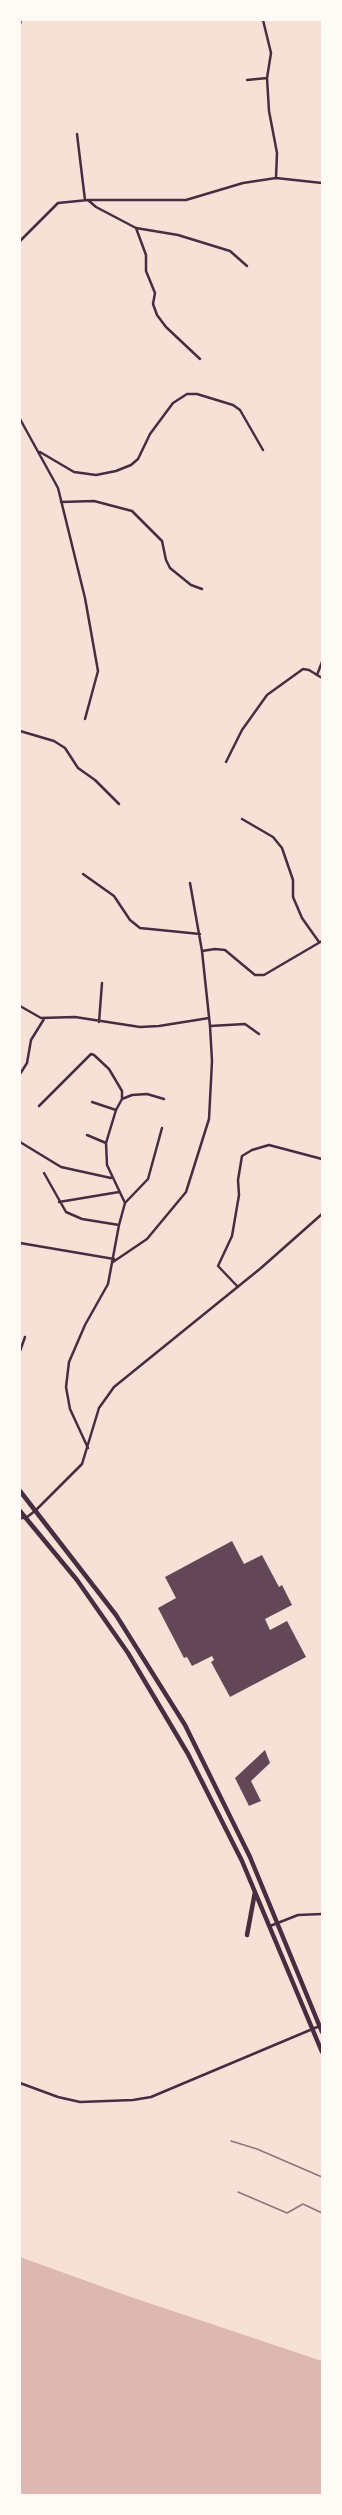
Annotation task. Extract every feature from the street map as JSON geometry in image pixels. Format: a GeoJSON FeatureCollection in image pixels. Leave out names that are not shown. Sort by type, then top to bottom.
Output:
{"type":"FeatureCollection","features":[{"type":"Feature","properties":{"kind":"highway"},"geometry":{"type":"LineString","coordinates":[[20,1491],[106,1600],[170,1698],[230,1813],[321,2026],[322,2032]]}},
{"type":"Feature","properties":{"kind":"highway"},"geometry":{"type":"LineString","coordinates":[[20,1511],[77,1580],[128,1652],[202,1779],[242,1862],[322,2052]]}},
{"type":"Feature","properties":{"kind":"highway"},"geometry":{"type":"LineString","coordinates":[[247,1935],[255,1892]]}},
{"type":"Feature","properties":{"kind":"street"},"geometry":{"type":"LineString","coordinates":[[20,24],[21,20]]}},
{"type":"Feature","properties":{"kind":"street"},"geometry":{"type":"LineString","coordinates":[[263,20],[271,52],[268,78],[269,111],[277,153],[276,178]]}},
{"type":"Feature","properties":{"kind":"street"},"geometry":{"type":"LineString","coordinates":[[247,80],[268,78]]}},
{"type":"Feature","properties":{"kind":"street"},"geometry":{"type":"LineString","coordinates":[[77,134],[86,200],[96,208],[136,228],[214,244],[236,254],[247,266]]}},
{"type":"Feature","properties":{"kind":"street"},"geometry":{"type":"LineString","coordinates":[[20,241],[58,204],[86,200],[186,200],[243,183],[276,178],[298,179],[322,184]]}},
{"type":"Feature","properties":{"kind":"street"},"geometry":{"type":"LineString","coordinates":[[136,228],[146,255],[146,271],[155,293],[153,304],[157,315],[166,327],[200,359]]}},
{"type":"Feature","properties":{"kind":"street"},"geometry":{"type":"LineString","coordinates":[[40,452],[74,472],[96,475],[116,471],[131,465],[138,459],[150,434],[173,403],[187,394],[197,394],[233,405],[240,410],[263,450]]}},
{"type":"Feature","properties":{"kind":"street"},"geometry":{"type":"LineString","coordinates":[[20,419],[40,452],[42,460],[55,479],[85,598],[98,671],[85,719]]}},
{"type":"Feature","properties":{"kind":"street"},"geometry":{"type":"LineString","coordinates":[[61,502],[94,501],[132,511],[162,541],[166,560],[170,568],[190,585],[202,589]]}},
{"type":"Feature","properties":{"kind":"street"},"geometry":{"type":"LineString","coordinates":[[317,675],[322,662]]}},
{"type":"Feature","properties":{"kind":"street"},"geometry":{"type":"LineString","coordinates":[[226,762],[242,730],[267,695],[303,669],[309,670],[322,678]]}},
{"type":"Feature","properties":{"kind":"street"},"geometry":{"type":"LineString","coordinates":[[20,731],[54,741],[65,748],[69,751],[78,768],[96,780],[119,804]]}},
{"type":"Feature","properties":{"kind":"street"},"geometry":{"type":"LineString","coordinates":[[202,951],[215,949],[225,950],[255,975],[264,975],[320,942],[302,918],[293,897],[293,880],[282,848],[273,837],[242,819]]}},
{"type":"Feature","properties":{"kind":"street"},"geometry":{"type":"LineString","coordinates":[[83,874],[114,896],[130,920],[140,928],[200,934]]}},
{"type":"Feature","properties":{"kind":"street"},"geometry":{"type":"LineString","coordinates":[[20,1243],[113,1260],[147,1239],[186,1192],[209,1119],[212,1076],[210,1026],[202,951],[190,882]]}},
{"type":"Feature","properties":{"kind":"street"},"geometry":{"type":"LineString","coordinates":[[99,1022],[102,983]]}},
{"type":"Feature","properties":{"kind":"street"},"geometry":{"type":"LineString","coordinates":[[20,1006],[45,1018],[75,1017],[99,1022],[140,1026],[159,1026],[209,1018]]}},
{"type":"Feature","properties":{"kind":"street"},"geometry":{"type":"LineString","coordinates":[[20,1074],[27,1063],[31,1040],[45,1018]]}},
{"type":"Feature","properties":{"kind":"street"},"geometry":{"type":"LineString","coordinates":[[210,1026],[245,1024],[259,1034]]}},
{"type":"Feature","properties":{"kind":"street"},"geometry":{"type":"LineString","coordinates":[[39,1106],[91,1054],[94,1054],[109,1069],[122,1091],[122,1099],[116,1110],[106,1143],[107,1165],[111,1178],[125,1203]]}},
{"type":"Feature","properties":{"kind":"street"},"geometry":{"type":"LineString","coordinates":[[122,1099],[132,1095],[147,1094],[164,1099]]}},
{"type":"Feature","properties":{"kind":"street"},"geometry":{"type":"LineString","coordinates":[[92,1102],[116,1110]]}},
{"type":"Feature","properties":{"kind":"street"},"geometry":{"type":"LineString","coordinates":[[88,1449],[70,1409],[66,1387],[69,1362],[86,1325],[103,1296],[113,1260],[125,1203],[148,1179],[162,1128]]}},
{"type":"Feature","properties":{"kind":"street"},"geometry":{"type":"LineString","coordinates":[[87,1135],[106,1143]]}},
{"type":"Feature","properties":{"kind":"street"},"geometry":{"type":"LineString","coordinates":[[20,1142],[61,1167],[111,1178]]}},
{"type":"Feature","properties":{"kind":"street"},"geometry":{"type":"LineString","coordinates":[[238,1287],[218,1266],[232,1236],[239,1195],[240,1185],[238,1180],[242,1156],[252,1150],[269,1145],[322,1159]]}},
{"type":"Feature","properties":{"kind":"street"},"geometry":{"type":"LineString","coordinates":[[44,1174],[63,1210],[73,1216],[119,1226]]}},
{"type":"Feature","properties":{"kind":"street"},"geometry":{"type":"LineString","coordinates":[[59,1202],[119,1192]]}},
{"type":"Feature","properties":{"kind":"street"},"geometry":{"type":"LineString","coordinates":[[20,1518],[26,1518],[36,1510],[78,1469],[88,1449],[99,1408],[114,1387],[238,1287],[322,1214]]}},
{"type":"Feature","properties":{"kind":"street"},"geometry":{"type":"LineString","coordinates":[[20,1352],[25,1337]]}},
{"type":"Feature","properties":{"kind":"street"},"geometry":{"type":"LineString","coordinates":[[270,1926],[307,1913],[322,1914]]}},
{"type":"Feature","properties":{"kind":"street"},"geometry":{"type":"LineString","coordinates":[[20,2083],[58,2097],[80,2102],[133,2100],[151,2097],[321,2026]]}},
{"type":"Feature","properties":{"kind":"shaded area"},"geometry":{"type":"Polygon","coordinates":[[[20,2257],[128,2296],[322,2361],[322,2495],[20,2495],[20,2257]]]}},
{"type":"Feature","properties":{"kind":"building"},"geometry":{"type":"Polygon","coordinates":[[[232,1541],[244,1564],[262,1555],[279,1587],[282,1585],[292,1605],[265,1619],[270,1630],[287,1621],[306,1657],[230,1697],[211,1662],[214,1660],[212,1656],[192,1666],[187,1657],[184,1658],[158,1608],[176,1598],[165,1577],[232,1541]]]}},
{"type":"Feature","properties":{"kind":"building"},"geometry":{"type":"Polygon","coordinates":[[[265,1750],[270,1763],[251,1781],[261,1801],[249,1806],[235,1778],[265,1750]]]}},
{"type":"Feature","properties":{"kind":"railway"},"geometry":{"type":"LineString","coordinates":[[231,2141],[257,2149],[322,2177]]}},
{"type":"Feature","properties":{"kind":"railway"},"geometry":{"type":"LineString","coordinates":[[238,2192],[287,2213],[303,2204],[322,2213]]}}]}
